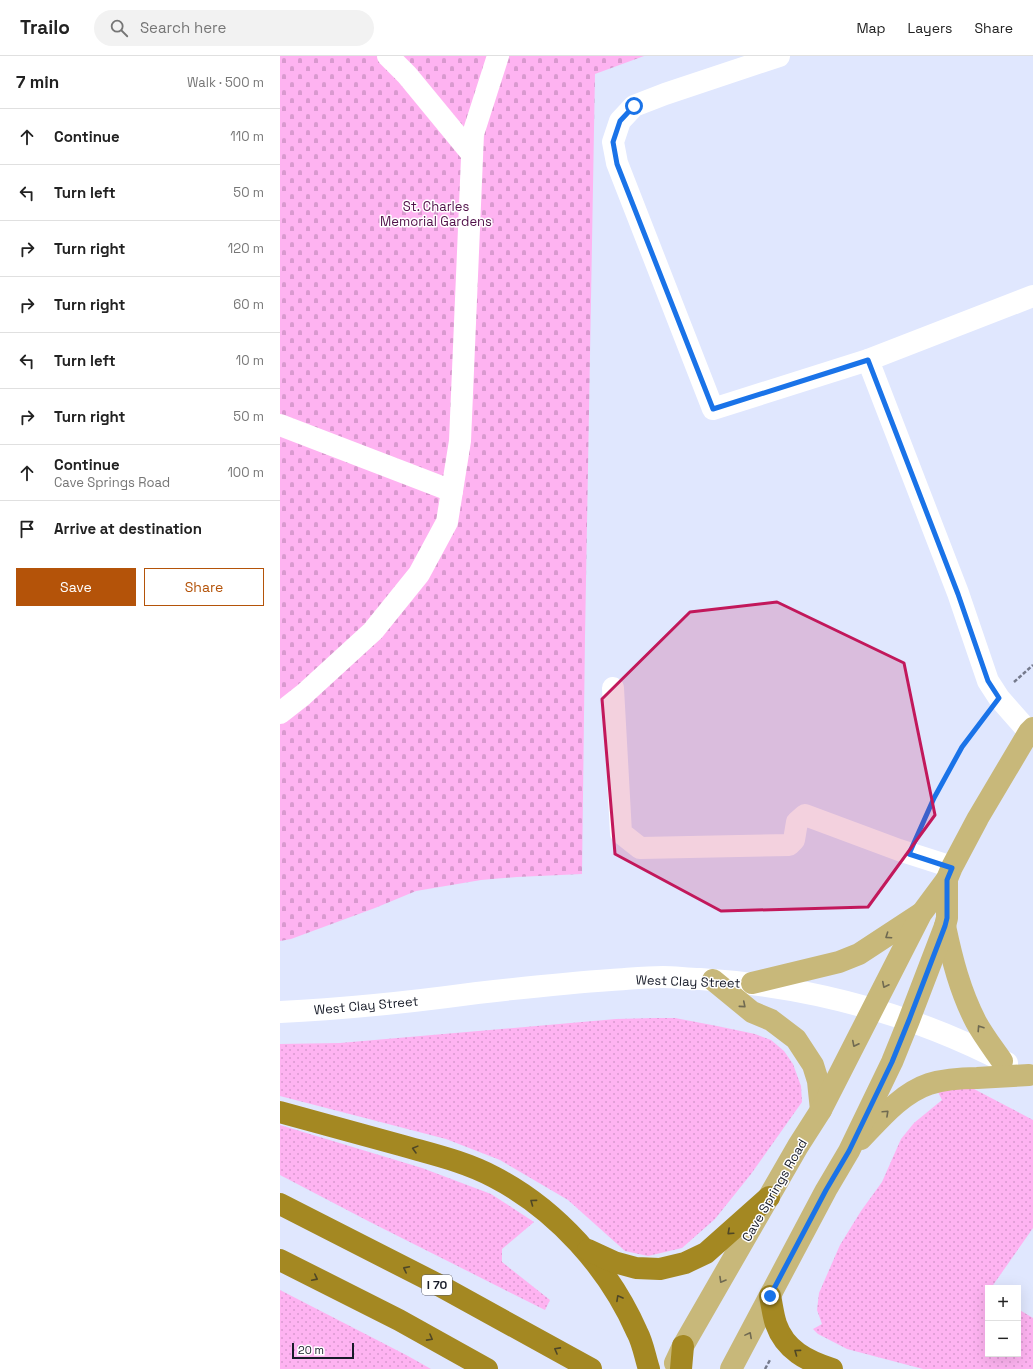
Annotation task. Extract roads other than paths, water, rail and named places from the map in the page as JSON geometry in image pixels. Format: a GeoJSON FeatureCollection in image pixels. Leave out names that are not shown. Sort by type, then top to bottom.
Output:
{"type":"FeatureCollection","features":[{"type":"Feature","properties":{"kind":"highway"},"geometry":{"type":"LineString","coordinates":[[280,1112],[453,1160],[494,1177],[534,1202],[582,1247],[607,1277],[638,1332],[649,1369]]}},
{"type":"Feature","properties":{"kind":"highway"},"geometry":{"type":"LineString","coordinates":[[582,1247],[614,1262],[636,1268],[660,1269],[685,1263],[706,1253],[770,1197]]}},
{"type":"Feature","properties":{"kind":"highway","name":"I 70"},"geometry":{"type":"LineString","coordinates":[[280,1204],[434,1283],[591,1369]]}},
{"type":"Feature","properties":{"kind":"highway"},"geometry":{"type":"LineString","coordinates":[[280,1260],[399,1320],[488,1369]]}},
{"type":"Feature","properties":{"kind":"highway"},"geometry":{"type":"LineString","coordinates":[[770,1296],[776,1325],[788,1346],[812,1363],[832,1369]]}},
{"type":"Feature","properties":{"kind":"highway"},"geometry":{"type":"LineString","coordinates":[[681,1369],[683,1346]]}},
{"type":"Feature","properties":{"kind":"main road"},"geometry":{"type":"LineString","coordinates":[[752,983],[839,962],[859,954],[920,914],[949,874],[978,818],[1031,730]]}},
{"type":"Feature","properties":{"kind":"main road"},"geometry":{"type":"LineString","coordinates":[[731,1369],[826,1190],[849,1151],[892,1062],[945,926],[947,918],[949,874]]}},
{"type":"Feature","properties":{"kind":"main road","name":"Cave Springs Road"},"geometry":{"type":"LineString","coordinates":[[672,1369],[683,1346],[798,1146],[821,1110],[920,914]]}},
{"type":"Feature","properties":{"kind":"main road"},"geometry":{"type":"LineString","coordinates":[[945,926],[952,960],[964,997],[977,1023],[1002,1060]]}},
{"type":"Feature","properties":{"kind":"main road"},"geometry":{"type":"LineString","coordinates":[[713,980],[752,1012],[771,1020],[796,1039],[814,1065],[818,1081],[821,1110]]}},
{"type":"Feature","properties":{"kind":"main road"},"geometry":{"type":"LineString","coordinates":[[849,1151],[886,1113],[900,1101],[929,1084],[961,1078],[1031,1076]]}},
{"type":"Feature","properties":{"kind":"street"},"geometry":{"type":"LineString","coordinates":[[388,56],[407,75],[472,154]]}},
{"type":"Feature","properties":{"kind":"street"},"geometry":{"type":"LineString","coordinates":[[280,713],[303,695],[373,631],[419,574],[447,522],[460,440],[474,134],[498,56]]}},
{"type":"Feature","properties":{"kind":"street"},"geometry":{"type":"LineString","coordinates":[[779,56],[665,94],[634,106],[620,121],[613,142],[617,164],[713,409],[868,360],[1033,296]]}},
{"type":"Feature","properties":{"kind":"street"},"geometry":{"type":"LineString","coordinates":[[868,360],[958,594],[988,681],[999,698],[1031,730]]}},
{"type":"Feature","properties":{"kind":"street"},"geometry":{"type":"LineString","coordinates":[[280,425],[452,491]]}},
{"type":"Feature","properties":{"kind":"street"},"geometry":{"type":"LineString","coordinates":[[613,688],[621,833],[640,848],[789,845],[794,840],[797,822],[805,815],[909,854],[949,874]]}},
{"type":"Feature","properties":{"kind":"street","name":"West Clay Street"},"geometry":{"type":"LineString","coordinates":[[280,1012],[371,1006],[578,982],[663,977],[752,983],[801,991],[840,1000],[909,1020],[984,1051],[1031,1076]]}},
{"type":"Feature","properties":{"kind":"park label","name":"St. Charles Memorial Gardens"},"geometry":{"type":"Point","coordinates":[436,214]}}]}
